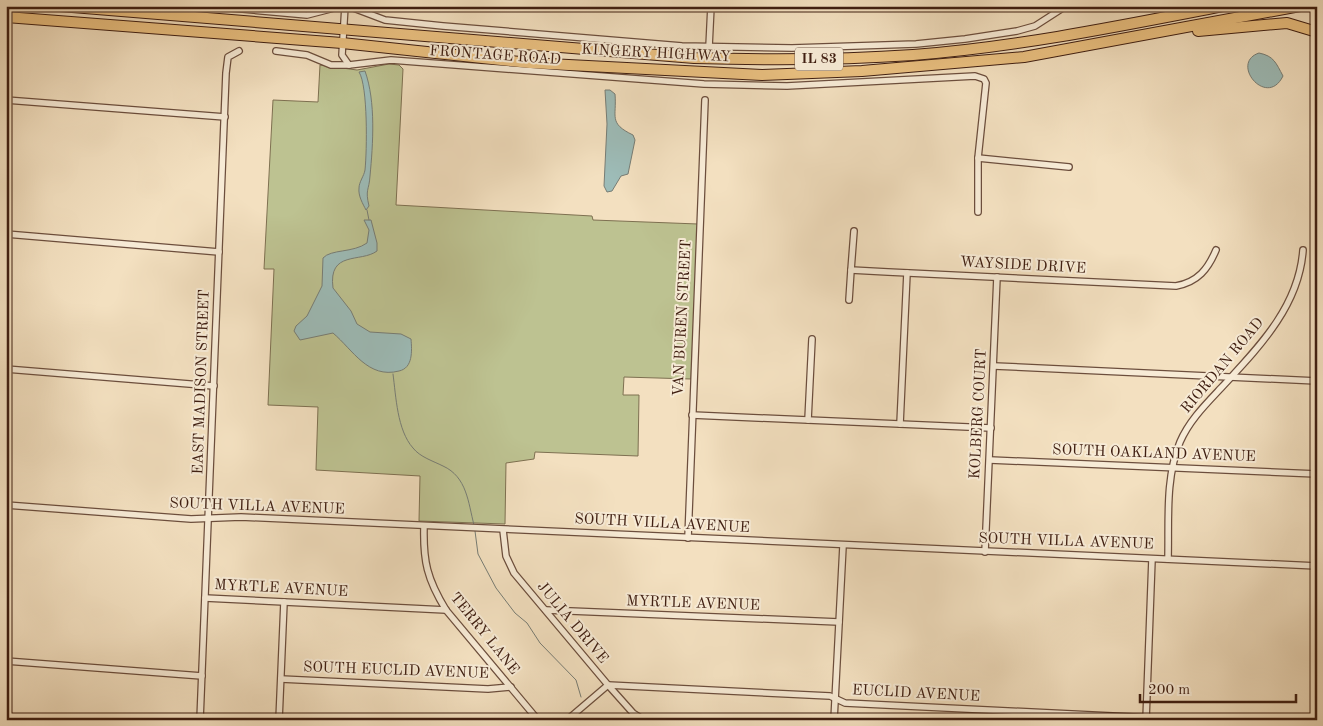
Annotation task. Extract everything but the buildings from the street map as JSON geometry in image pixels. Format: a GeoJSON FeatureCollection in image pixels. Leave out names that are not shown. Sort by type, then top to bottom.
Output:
{"type":"FeatureCollection","features":[{"type":"Feature","properties":{"kind":"highway","name":"KINGERY HIGHWAY"},"geometry":{"type":"LineString","coordinates":[[60,6],[694,58],[825,59],[913,55],[1004,45],[1223,6]]}},
{"type":"Feature","properties":{"kind":"highway"},"geometry":{"type":"LineString","coordinates":[[1183,14],[1205,6]]}},
{"type":"Feature","properties":{"kind":"highway","name":"KINGERY HIGHWAY"},"geometry":{"type":"LineString","coordinates":[[6,17],[342,43],[530,62],[762,75],[862,71],[979,62],[1113,42],[1300,6]]}},
{"type":"Feature","properties":{"kind":"highway"},"geometry":{"type":"LineString","coordinates":[[1113,42],[1287,23],[1317,32]]}},
{"type":"Feature","properties":{"kind":"street"},"geometry":{"type":"LineString","coordinates":[[209,6],[307,15],[345,6],[342,55],[349,65]]}},
{"type":"Feature","properties":{"kind":"street","name":"FRONTAGE ROAD"},"geometry":{"type":"LineString","coordinates":[[345,6],[392,21],[710,46],[815,47],[916,44],[1016,31],[1035,26],[1066,6]]}},
{"type":"Feature","properties":{"kind":"street"},"geometry":{"type":"LineString","coordinates":[[710,46],[711,6]]}},
{"type":"Feature","properties":{"kind":"street","name":"EAST MADISON STREET"},"geometry":{"type":"LineString","coordinates":[[200,720],[228,58],[239,51]]}},
{"type":"Feature","properties":{"kind":"street","name":"FRONTAGE ROAD"},"geometry":{"type":"LineString","coordinates":[[276,51],[307,55],[331,64],[349,65],[391,60],[704,84],[787,86],[975,76],[984,79],[986,82],[978,158],[978,212]]}},
{"type":"Feature","properties":{"kind":"street"},"geometry":{"type":"LineString","coordinates":[[6,100],[225,117]]}},
{"type":"Feature","properties":{"kind":"street","name":"VAN BUREN STREET"},"geometry":{"type":"LineString","coordinates":[[688,538],[704,100]]}},
{"type":"Feature","properties":{"kind":"street"},"geometry":{"type":"LineString","coordinates":[[978,158],[1069,167]]}},
{"type":"Feature","properties":{"kind":"street"},"geometry":{"type":"LineString","coordinates":[[849,300],[854,231]]}},
{"type":"Feature","properties":{"kind":"street"},"geometry":{"type":"LineString","coordinates":[[6,234],[219,252]]}},
{"type":"Feature","properties":{"kind":"street","name":"WAYSIDE DRIVE"},"geometry":{"type":"LineString","coordinates":[[851,270],[1176,286],[1190,281],[1209,268],[1216,250]]}},
{"type":"Feature","properties":{"kind":"street","name":"RIORDAN ROAD"},"geometry":{"type":"LineString","coordinates":[[1168,559],[1171,468],[1180,442],[1191,423],[1274,327],[1286,309],[1298,281],[1303,250]]}},
{"type":"Feature","properties":{"kind":"street"},"geometry":{"type":"LineString","coordinates":[[900,424],[907,273]]}},
{"type":"Feature","properties":{"kind":"street","name":"KOLBERG COURT"},"geometry":{"type":"LineString","coordinates":[[985,552],[997,277]]}},
{"type":"Feature","properties":{"kind":"street"},"geometry":{"type":"LineString","coordinates":[[808,420],[812,339]]}},
{"type":"Feature","properties":{"kind":"street"},"geometry":{"type":"LineString","coordinates":[[994,366],[1317,381]]}},
{"type":"Feature","properties":{"kind":"street"},"geometry":{"type":"LineString","coordinates":[[6,369],[214,386]]}},
{"type":"Feature","properties":{"kind":"street"},"geometry":{"type":"LineString","coordinates":[[692,415],[991,428]]}},
{"type":"Feature","properties":{"kind":"street","name":"SOUTH OAKLAND AVENUE"},"geometry":{"type":"LineString","coordinates":[[990,460],[1317,474]]}},
{"type":"Feature","properties":{"kind":"street","name":"SOUTH VILLA AVENUE"},"geometry":{"type":"LineString","coordinates":[[6,505],[191,519],[241,517],[842,546],[1317,566]]}},
{"type":"Feature","properties":{"kind":"street","name":"TERRY LANE"},"geometry":{"type":"LineString","coordinates":[[424,526],[425,567],[436,593],[446,610],[538,720]]}},
{"type":"Feature","properties":{"kind":"street","name":"JULIA DRIVE"},"geometry":{"type":"LineString","coordinates":[[503,530],[506,556],[514,573],[608,686],[633,713],[644,720]]}},
{"type":"Feature","properties":{"kind":"street"},"geometry":{"type":"LineString","coordinates":[[834,720],[842,546]]}},
{"type":"Feature","properties":{"kind":"street"},"geometry":{"type":"LineString","coordinates":[[1146,719],[1152,559]]}},
{"type":"Feature","properties":{"kind":"street","name":"MYRTLE AVENUE"},"geometry":{"type":"LineString","coordinates":[[205,598],[446,610]]}},
{"type":"Feature","properties":{"kind":"street"},"geometry":{"type":"LineString","coordinates":[[279,720],[284,602]]}},
{"type":"Feature","properties":{"kind":"street","name":"MYRTLE AVENUE"},"geometry":{"type":"LineString","coordinates":[[546,610],[839,622]]}},
{"type":"Feature","properties":{"kind":"street"},"geometry":{"type":"LineString","coordinates":[[6,661],[202,676]]}},
{"type":"Feature","properties":{"kind":"street","name":"SOUTH EUCLID AVENUE"},"geometry":{"type":"LineString","coordinates":[[281,679],[488,689],[511,687]]}},
{"type":"Feature","properties":{"kind":"street"},"geometry":{"type":"LineString","coordinates":[[567,720],[608,686]]}},
{"type":"Feature","properties":{"kind":"street","name":"EUCLID AVENUE"},"geometry":{"type":"LineString","coordinates":[[608,686],[830,696],[845,703],[1194,720]]}},
{"type":"Feature","properties":{"kind":"green space"},"geometry":{"type":"Polygon","coordinates":[[[389,64],[399,65],[403,69],[396,205],[592,216],[593,220],[698,224],[691,379],[624,377],[623,395],[639,395],[638,456],[535,452],[534,459],[506,463],[505,524],[419,521],[420,476],[316,470],[318,407],[268,405],[274,269],[264,269],[273,100],[318,102],[320,65],[357,70],[389,64]]]}},
{"type":"Feature","properties":{"kind":"water"},"geometry":{"type":"Polygon","coordinates":[[[1259,53],[1271,58],[1283,76],[1276,85],[1268,88],[1260,86],[1249,73],[1248,65],[1251,58],[1259,53]]]}},
{"type":"Feature","properties":{"kind":"water"},"geometry":{"type":"Polygon","coordinates":[[[365,71],[371,96],[373,123],[370,181],[367,193],[369,206],[366,210],[359,191],[365,170],[366,134],[364,91],[359,72],[365,71]]]}},
{"type":"Feature","properties":{"kind":"water"},"geometry":{"type":"Polygon","coordinates":[[[605,90],[610,90],[615,94],[615,119],[617,123],[625,131],[633,135],[635,140],[628,174],[621,176],[612,191],[607,192],[604,186],[607,124],[605,90]]]}},
{"type":"Feature","properties":{"kind":"water"},"geometry":{"type":"Polygon","coordinates":[[[364,220],[371,220],[377,243],[377,251],[341,263],[336,268],[333,276],[333,288],[351,311],[357,324],[370,332],[401,334],[411,339],[411,358],[407,366],[399,371],[378,371],[370,367],[354,355],[333,333],[300,340],[294,331],[296,326],[307,316],[322,286],[323,258],[331,253],[355,248],[367,243],[369,230],[364,220]]]}},
{"type":"Feature","properties":{"kind":"waterway"},"geometry":{"type":"LineString","coordinates":[[371,10],[372,6]]}},
{"type":"Feature","properties":{"kind":"waterway"},"geometry":{"type":"LineString","coordinates":[[367,210],[369,220]]}},
{"type":"Feature","properties":{"kind":"waterway"},"geometry":{"type":"LineString","coordinates":[[393,374],[400,422],[408,441],[419,454],[451,471],[462,483],[474,525]]}},
{"type":"Feature","properties":{"kind":"waterway"},"geometry":{"type":"LineString","coordinates":[[475,531],[478,554],[496,588],[515,613],[527,623],[540,643],[576,680],[581,697]]}}]}
